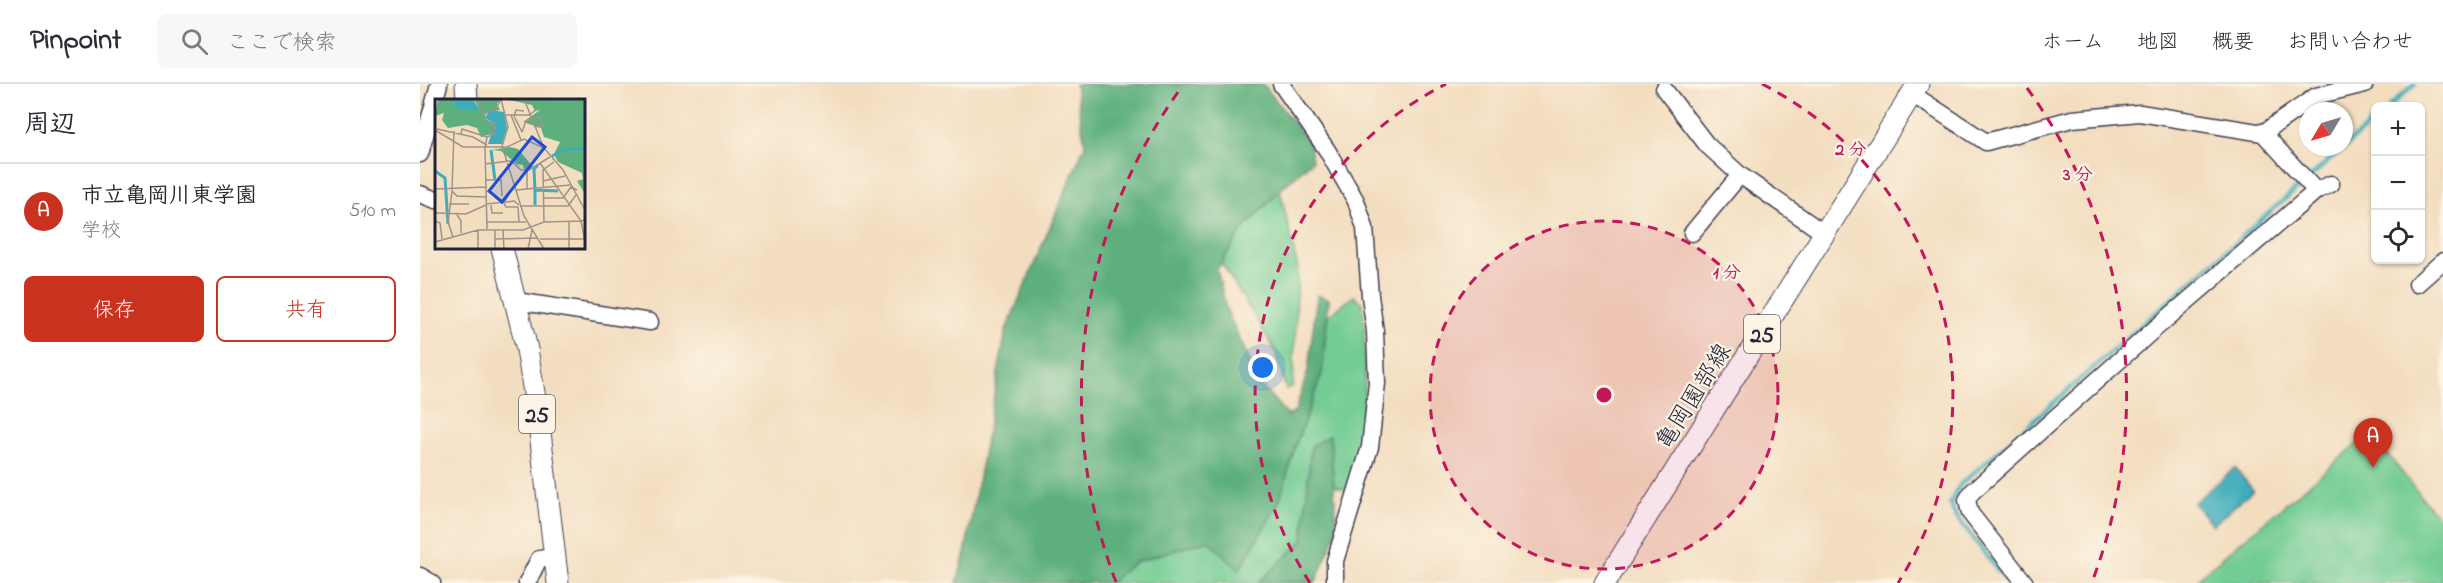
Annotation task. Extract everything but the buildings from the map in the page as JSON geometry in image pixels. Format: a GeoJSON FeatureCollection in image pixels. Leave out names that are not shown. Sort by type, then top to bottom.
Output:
{"type":"FeatureCollection","features":[{"type":"Feature","properties":{"kind":"main road"},"geometry":{"type":"LineString","coordinates":[[466,84],[467,99]]}},
{"type":"Feature","properties":{"kind":"main road","name":"亀岡園部線"},"geometry":{"type":"LineString","coordinates":[[1605,583],[1915,89]]}},
{"type":"Feature","properties":{"kind":"main road","name":"25"},"geometry":{"type":"LineString","coordinates":[[502,249],[527,349],[539,424],[558,583]]}},
{"type":"Feature","properties":{"kind":"street"},"geometry":{"type":"LineString","coordinates":[[420,154],[439,84]]}},
{"type":"Feature","properties":{"kind":"street"},"geometry":{"type":"LineString","coordinates":[[2263,133],[2316,96],[2365,84]]}},
{"type":"Feature","properties":{"kind":"street"},"geometry":{"type":"LineString","coordinates":[[1283,85],[1327,150],[1356,201],[1365,228],[1375,331],[1377,383],[1370,447],[1335,561],[1335,583]]}},
{"type":"Feature","properties":{"kind":"street"},"geometry":{"type":"LineString","coordinates":[[1664,89],[1707,145],[1740,175],[1825,234]]}},
{"type":"Feature","properties":{"kind":"street"},"geometry":{"type":"LineString","coordinates":[[1915,89],[1986,142],[2072,119],[2140,113],[2263,133],[2316,191]]}},
{"type":"Feature","properties":{"kind":"street"},"geometry":{"type":"LineString","coordinates":[[1692,233],[1740,175]]}},
{"type":"Feature","properties":{"kind":"street"},"geometry":{"type":"LineString","coordinates":[[2025,583],[1970,513],[1967,500],[1972,492],[2150,333],[2316,191],[2331,184]]}},
{"type":"Feature","properties":{"kind":"street"},"geometry":{"type":"LineString","coordinates":[[420,194],[435,200]]}},
{"type":"Feature","properties":{"kind":"street"},"geometry":{"type":"LineString","coordinates":[[2417,284],[2443,261]]}},
{"type":"Feature","properties":{"kind":"street"},"geometry":{"type":"LineString","coordinates":[[516,302],[650,322]]}},
{"type":"Feature","properties":{"kind":"street"},"geometry":{"type":"LineString","coordinates":[[527,583],[539,559],[555,556]]}},
{"type":"Feature","properties":{"kind":"street"},"geometry":{"type":"LineString","coordinates":[[420,576],[432,583]]}},
{"type":"Feature","properties":{"kind":"green space"},"geometry":{"type":"Polygon","coordinates":[[[1075,84],[1263,84],[1310,144],[1312,161],[1280,190],[1243,229],[1217,269],[1226,309],[1261,385],[1288,416],[1295,412],[1308,371],[1317,295],[1329,299],[1322,373],[1295,447],[1279,502],[1239,570],[1208,540],[1135,562],[1109,583],[957,583],[965,553],[1006,330],[1085,145],[1075,84]]]}},
{"type":"Feature","properties":{"kind":"green space"},"geometry":{"type":"Polygon","coordinates":[[[1280,190],[1298,269],[1293,386],[1286,389],[1275,350],[1221,262],[1243,229],[1280,190]]]}},
{"type":"Feature","properties":{"kind":"green space"},"geometry":{"type":"Polygon","coordinates":[[[1354,296],[1363,304],[1364,398],[1355,467],[1348,490],[1334,486],[1330,436],[1311,446],[1303,541],[1258,583],[1109,583],[1135,562],[1209,540],[1239,569],[1279,502],[1295,447],[1322,373],[1327,317],[1354,296]]]}},
{"type":"Feature","properties":{"kind":"green space"},"geometry":{"type":"Polygon","coordinates":[[[2370,433],[2443,523],[2443,583],[2202,583],[2198,578],[2370,433]]]}},
{"type":"Feature","properties":{"kind":"green space"},"geometry":{"type":"Polygon","coordinates":[[[1330,435],[1337,531],[1315,583],[1258,583],[1303,541],[1311,446],[1330,435]]]}},
{"type":"Feature","properties":{"kind":"water"},"geometry":{"type":"Polygon","coordinates":[[[2235,468],[2253,490],[2213,525],[2193,503],[2235,468]]]}},
{"type":"Feature","properties":{"kind":"waterway"},"geometry":{"type":"LineString","coordinates":[[2395,102],[2415,84]]}},
{"type":"Feature","properties":{"kind":"waterway"},"geometry":{"type":"LineString","coordinates":[[2353,139],[2371,123]]}},
{"type":"Feature","properties":{"kind":"waterway"},"geometry":{"type":"LineString","coordinates":[[2309,178],[2334,156]]}},
{"type":"Feature","properties":{"kind":"waterway"},"geometry":{"type":"LineString","coordinates":[[2008,583],[1955,515],[1950,503],[1960,485],[2303,183]]}},
{"type":"Feature","properties":{"kind":"place","name":"市立亀岡川東学園"},"geometry":{"type":"Point","coordinates":[2373,468]}}]}
